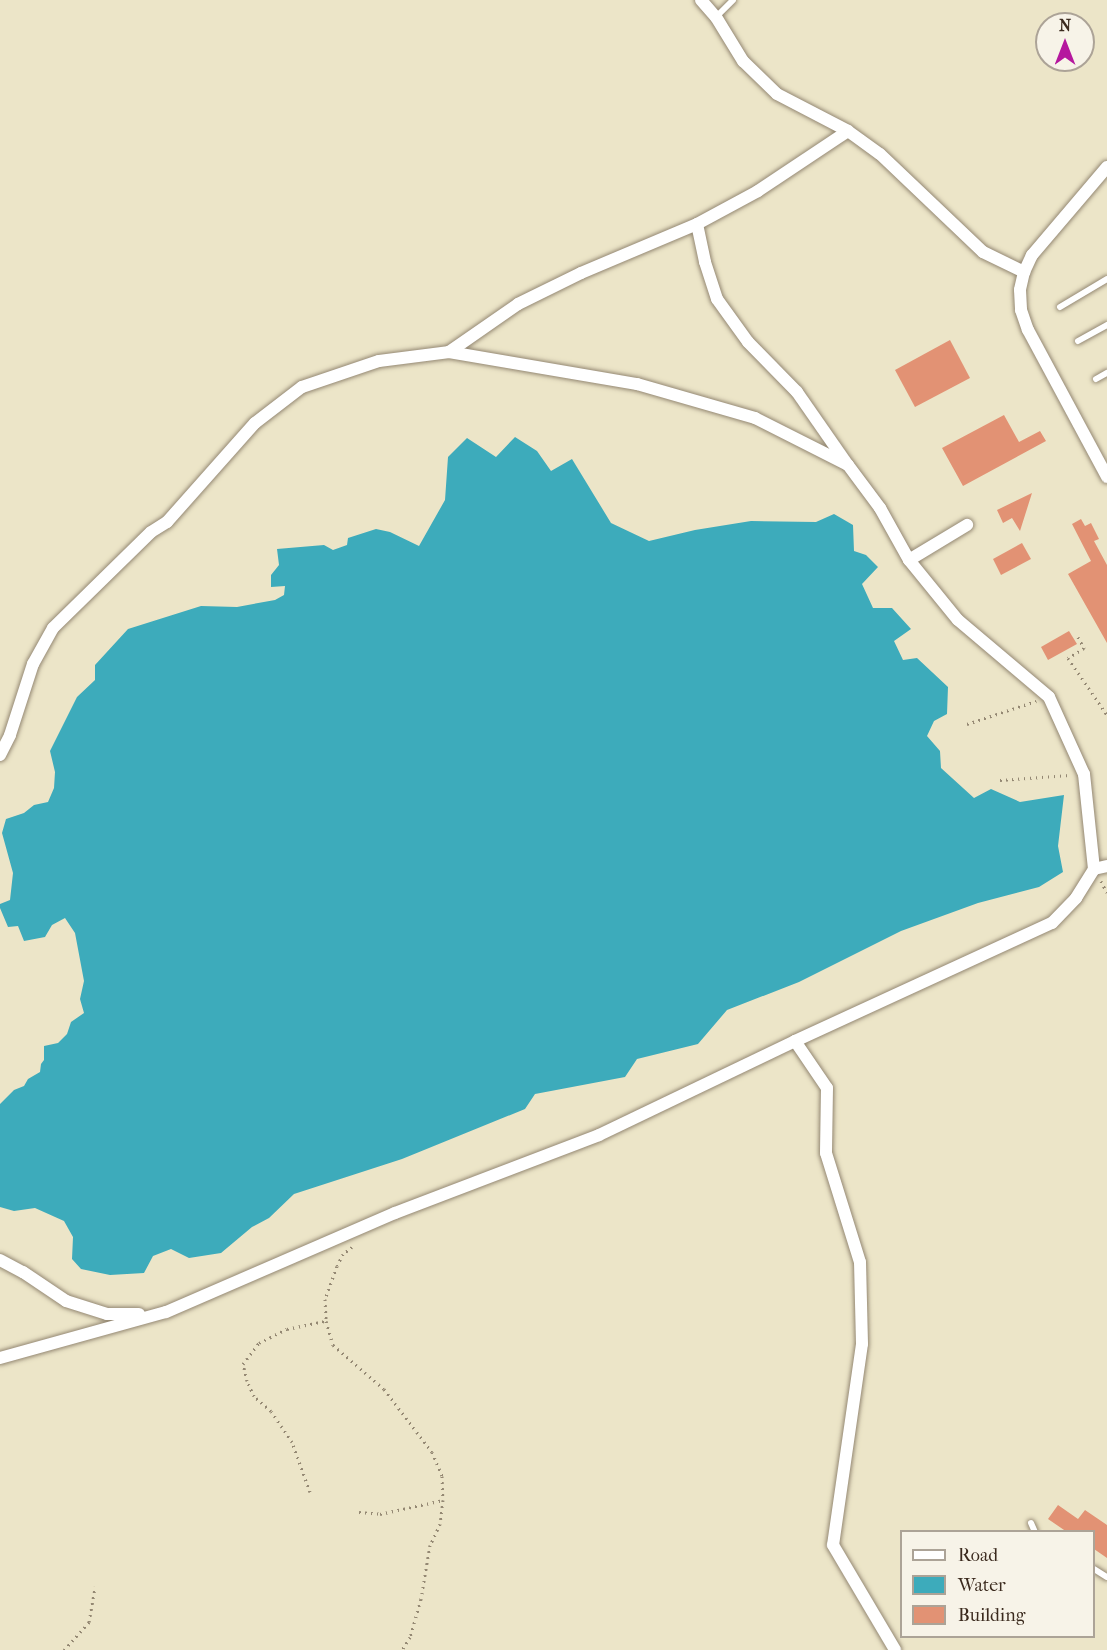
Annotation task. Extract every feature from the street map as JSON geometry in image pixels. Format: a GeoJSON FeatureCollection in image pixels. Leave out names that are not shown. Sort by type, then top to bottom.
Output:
{"type":"FeatureCollection","features":[{"type":"Feature","properties":{"kind":"street"},"geometry":{"type":"LineString","coordinates":[[701,0],[716,17],[743,61],[777,94],[848,131],[880,154],[984,252],[1024,272]]}},
{"type":"Feature","properties":{"kind":"street"},"geometry":{"type":"LineString","coordinates":[[449,352],[518,304],[581,273],[697,224],[758,191],[848,131]]}},
{"type":"Feature","properties":{"kind":"street"},"geometry":{"type":"LineString","coordinates":[[1107,167],[1048,234],[1024,272],[1020,300],[1028,330],[1107,477]]}},
{"type":"Feature","properties":{"kind":"street"},"geometry":{"type":"LineString","coordinates":[[0,1358],[166,1311],[395,1213],[599,1135],[795,1041],[1052,923],[1076,898],[1094,869],[1084,774],[1049,697],[958,620],[909,560],[880,508],[797,392],[748,342],[717,298],[697,224]]}},
{"type":"Feature","properties":{"kind":"street"},"geometry":{"type":"LineString","coordinates":[[0,755],[10,735],[33,664],[53,628],[151,532],[167,522],[255,423],[302,387],[379,361],[449,352],[556,369],[658,390],[754,418],[848,465]]}},
{"type":"Feature","properties":{"kind":"street"},"geometry":{"type":"LineString","coordinates":[[909,560],[967,525]]}},
{"type":"Feature","properties":{"kind":"street"},"geometry":{"type":"LineString","coordinates":[[1094,869],[1107,866]]}},
{"type":"Feature","properties":{"kind":"street"},"geometry":{"type":"LineString","coordinates":[[795,1041],[827,1088],[826,1154],[860,1262],[862,1344],[833,1545],[895,1650]]}},
{"type":"Feature","properties":{"kind":"street"},"geometry":{"type":"LineString","coordinates":[[0,1260],[23,1272],[66,1301],[107,1314],[153,1314]]}},
{"type":"Feature","properties":{"kind":"lane"},"geometry":{"type":"LineString","coordinates":[[716,17],[733,0]]}},
{"type":"Feature","properties":{"kind":"lane"},"geometry":{"type":"LineString","coordinates":[[1060,307],[1107,279]]}},
{"type":"Feature","properties":{"kind":"lane"},"geometry":{"type":"LineString","coordinates":[[1078,341],[1107,325]]}},
{"type":"Feature","properties":{"kind":"lane"},"geometry":{"type":"LineString","coordinates":[[1096,379],[1107,373]]}},
{"type":"Feature","properties":{"kind":"lane"},"geometry":{"type":"LineString","coordinates":[[1030,1523],[1034,1530]]}},
{"type":"Feature","properties":{"kind":"path"},"geometry":{"type":"LineString","coordinates":[[1078,637],[1084,648],[1068,658],[1107,715]]}},
{"type":"Feature","properties":{"kind":"path"},"geometry":{"type":"LineString","coordinates":[[967,724],[1049,697]]}},
{"type":"Feature","properties":{"kind":"path"},"geometry":{"type":"LineString","coordinates":[[1000,780],[1084,774]]}},
{"type":"Feature","properties":{"kind":"path"},"geometry":{"type":"LineString","coordinates":[[358,1242],[343,1254],[325,1299],[326,1321],[333,1345],[384,1389],[432,1452],[442,1476],[443,1500],[440,1524],[430,1545],[422,1599],[410,1637],[402,1650]]}},
{"type":"Feature","properties":{"kind":"path"},"geometry":{"type":"LineString","coordinates":[[310,1492],[292,1442],[271,1412],[254,1396],[243,1364],[259,1343],[287,1329],[326,1321]]}},
{"type":"Feature","properties":{"kind":"path"},"geometry":{"type":"LineString","coordinates":[[359,1512],[380,1514],[443,1500]]}},
{"type":"Feature","properties":{"kind":"path"},"geometry":{"type":"LineString","coordinates":[[64,1650],[89,1622],[95,1587]]}},
{"type":"Feature","properties":{"kind":"water"},"geometry":{"type":"Polygon","coordinates":[[[515,437],[537,451],[551,471],[572,459],[611,523],[649,541],[695,530],[751,521],[816,522],[834,514],[853,525],[854,551],[866,555],[878,567],[862,584],[873,608],[892,608],[911,629],[894,641],[903,660],[917,658],[948,687],[947,714],[934,721],[927,736],[940,751],[941,768],[974,798],[991,789],[1020,802],[1064,795],[1058,846],[1063,872],[1039,887],[978,903],[901,931],[799,982],[727,1010],[698,1044],[637,1059],[625,1077],[535,1094],[525,1109],[402,1159],[294,1194],[269,1218],[252,1227],[221,1253],[189,1258],[171,1249],[153,1256],[144,1273],[110,1275],[81,1269],[72,1259],[73,1237],[64,1221],[35,1208],[14,1211],[0,1207],[0,1104],[14,1090],[24,1086],[28,1079],[40,1072],[44,1060],[44,1046],[58,1043],[67,1034],[71,1022],[84,1013],[80,999],[84,981],[75,933],[65,918],[52,925],[45,937],[24,941],[18,926],[8,927],[0,908],[0,904],[10,900],[13,873],[2,833],[6,819],[24,813],[34,805],[48,802],[54,788],[55,772],[50,751],[77,697],[95,680],[95,665],[128,629],[201,606],[237,607],[275,600],[284,595],[285,586],[271,587],[271,575],[279,565],[277,549],[324,545],[333,550],[347,545],[348,538],[376,529],[390,532],[419,546],[445,500],[448,457],[467,438],[496,457],[515,437]]]}},
{"type":"Feature","properties":{"kind":"building"},"geometry":{"type":"Polygon","coordinates":[[[950,340],[970,378],[915,407],[895,370],[950,340]]]}},
{"type":"Feature","properties":{"kind":"building"},"geometry":{"type":"Polygon","coordinates":[[[1004,415],[1019,442],[1040,431],[1046,441],[963,486],[942,448],[1004,415]]]}},
{"type":"Feature","properties":{"kind":"building"},"geometry":{"type":"Polygon","coordinates":[[[1032,493],[1020,531],[1012,518],[1003,523],[997,510],[1032,493]]]}},
{"type":"Feature","properties":{"kind":"building"},"geometry":{"type":"Polygon","coordinates":[[[1081,519],[1085,526],[1091,523],[1099,539],[1094,541],[1107,565],[1107,643],[1068,574],[1091,561],[1072,524],[1081,519]]]}},
{"type":"Feature","properties":{"kind":"building"},"geometry":{"type":"Polygon","coordinates":[[[1022,543],[1031,559],[1001,575],[993,559],[1022,543]]]}},
{"type":"Feature","properties":{"kind":"building"},"geometry":{"type":"Polygon","coordinates":[[[1069,631],[1077,644],[1048,660],[1041,647],[1069,631]]]}},
{"type":"Feature","properties":{"kind":"building"},"geometry":{"type":"Polygon","coordinates":[[[1058,1505],[1078,1519],[1085,1510],[1107,1525],[1107,1558],[1095,1550],[1095,1530],[1064,1530],[1048,1519],[1058,1505]]]}}]}
